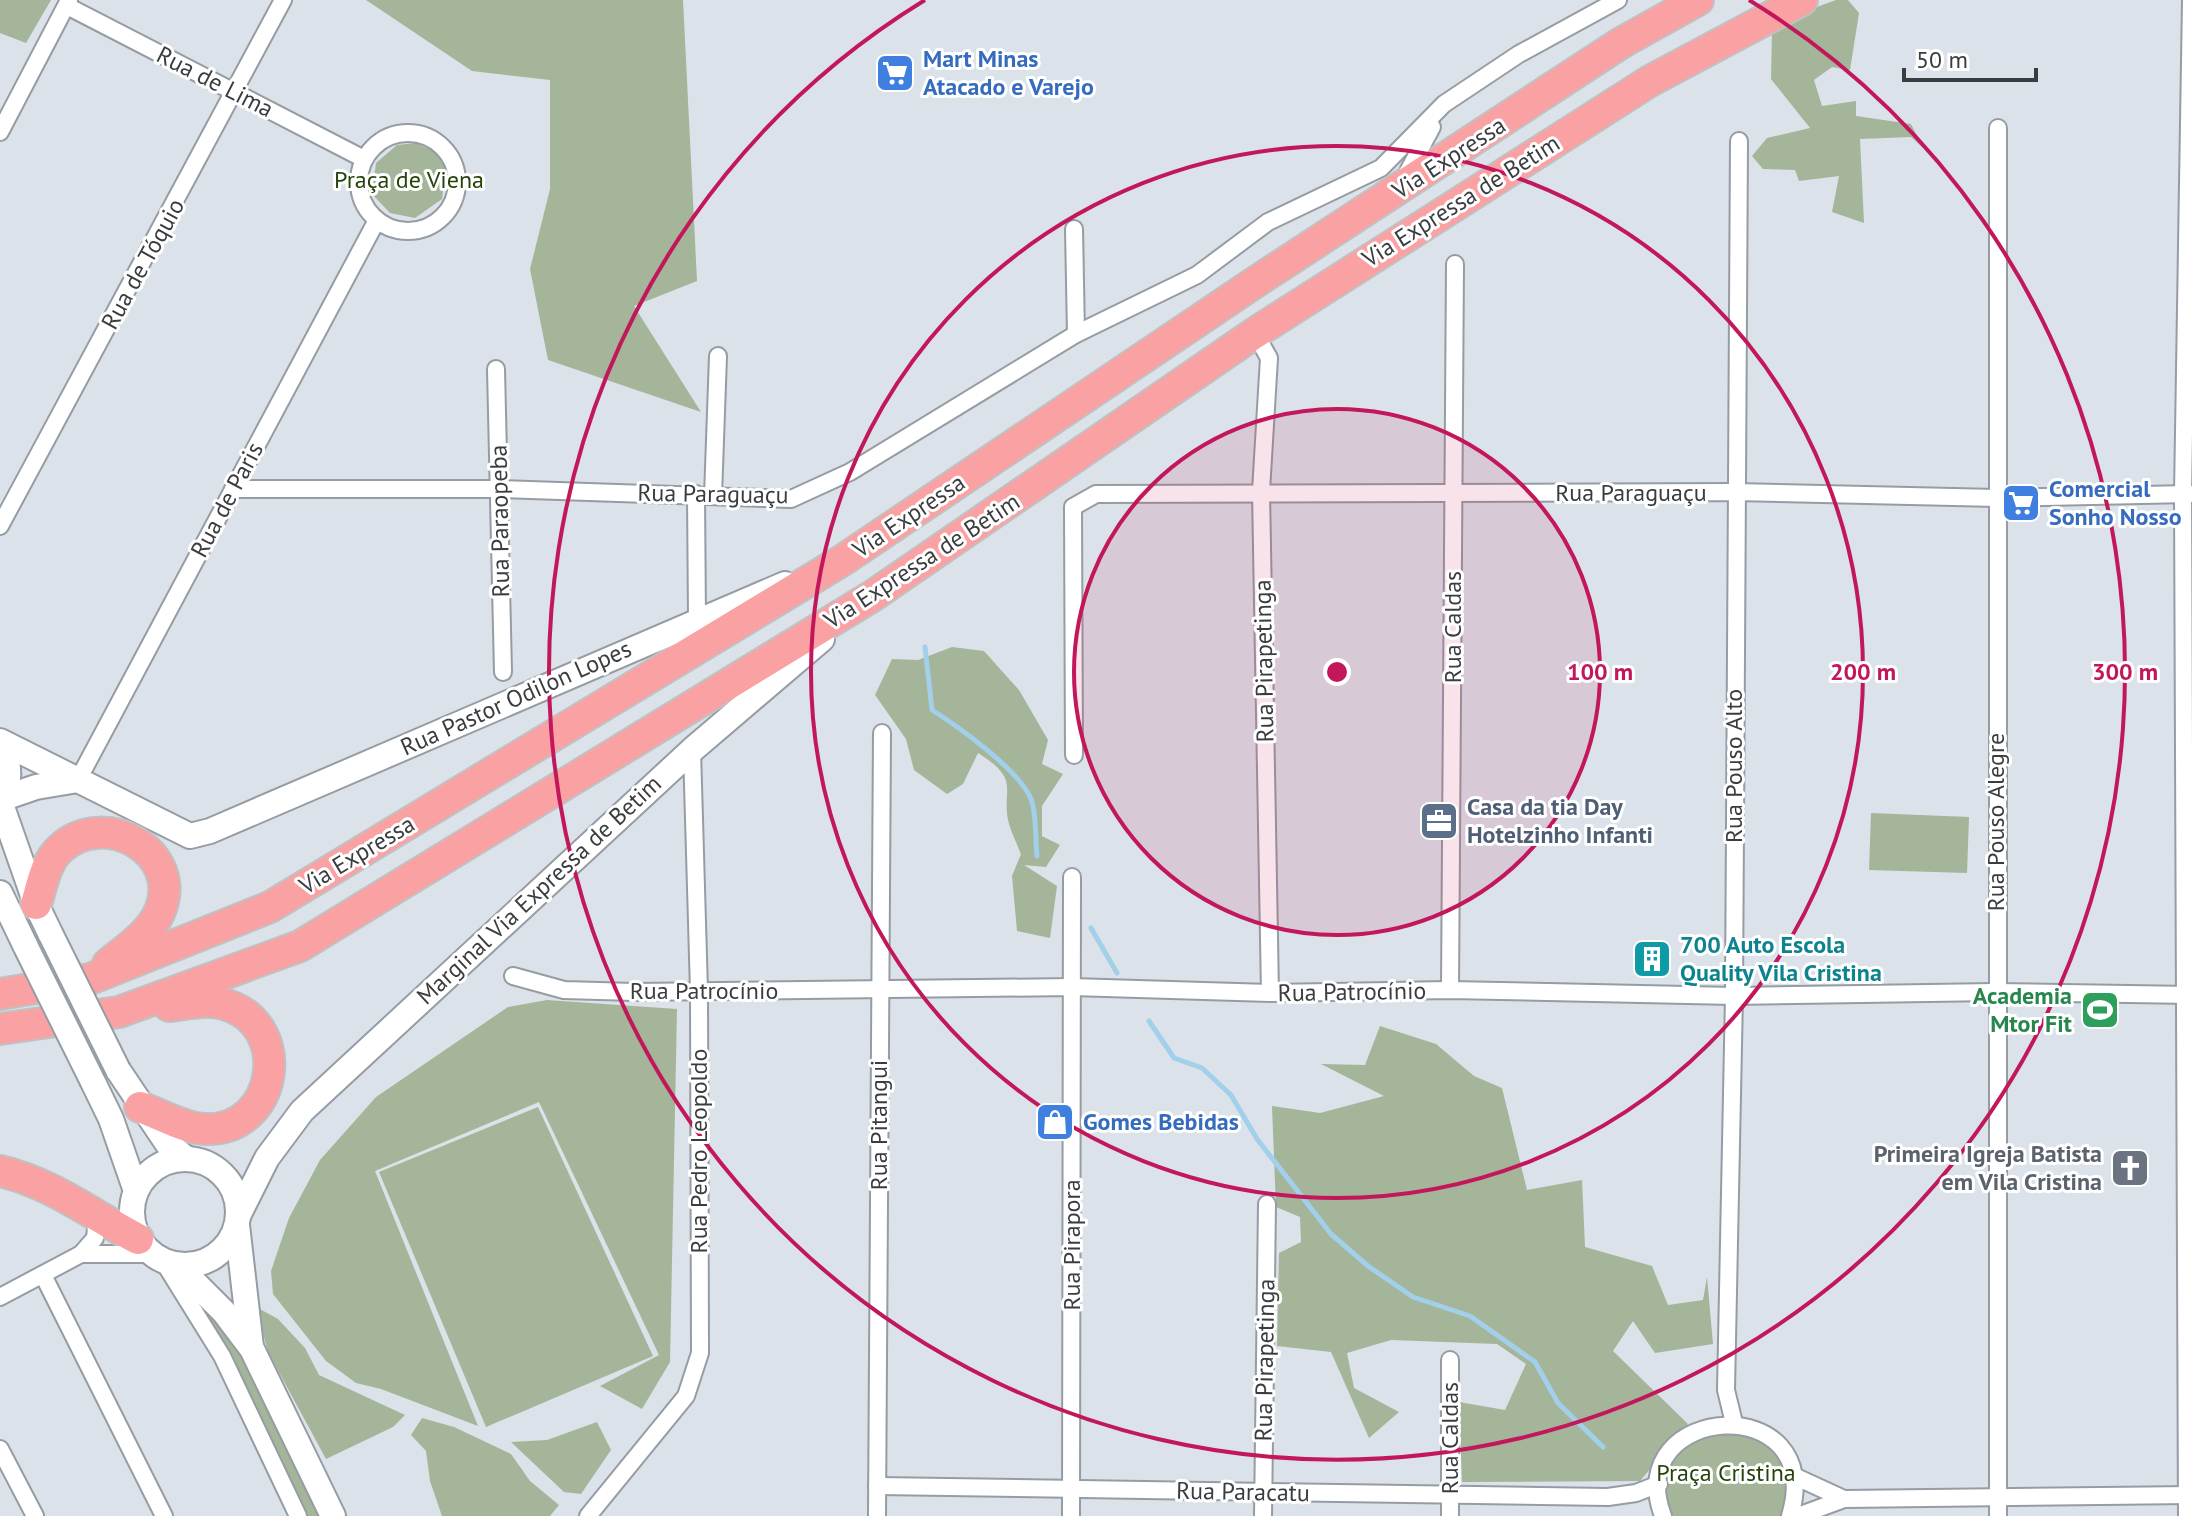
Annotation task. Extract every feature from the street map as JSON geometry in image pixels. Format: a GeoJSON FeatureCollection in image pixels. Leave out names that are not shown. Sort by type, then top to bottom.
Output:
{"type":"FeatureCollection","features":[{"type":"Feature","properties":{"kind":"highway","name":"Via Expressa"},"geometry":{"type":"LineString","coordinates":[[90,979],[270,907],[843,560],[1257,281],[1398,192],[1621,43],[1698,0]]}},
{"type":"Feature","properties":{"kind":"highway","name":"Via Expressa de Betim"},"geometry":{"type":"LineString","coordinates":[[0,1029],[119,1012],[300,946],[874,595],[1255,333],[1650,81],[1802,0]]}},
{"type":"Feature","properties":{"kind":"highway"},"geometry":{"type":"LineString","coordinates":[[0,994],[90,979],[144,933],[159,913],[165,891],[161,871],[151,854],[135,841],[116,833],[96,832],[76,837],[60,849],[48,865],[36,904]]}},
{"type":"Feature","properties":{"kind":"highway"},"geometry":{"type":"LineString","coordinates":[[119,1012],[204,1002],[224,1004],[243,1013],[258,1027],[268,1045],[272,1065],[268,1086],[259,1104],[244,1118],[225,1127],[204,1129],[140,1107]]}},
{"type":"Feature","properties":{"kind":"highway"},"geometry":{"type":"LineString","coordinates":[[0,1171],[25,1177],[65,1195],[157,1255]]}},
{"type":"Feature","properties":{"kind":"street","name":"Rua de Tóquio"},"geometry":{"type":"LineString","coordinates":[[0,526],[236,93],[283,0]]}},
{"type":"Feature","properties":{"kind":"street","name":"Rua Paraguaçu"},"geometry":{"type":"LineString","coordinates":[[233,489],[499,489],[791,499],[850,472],[1076,334],[1185,281],[1268,222],[1381,168],[1444,104],[1519,54],[1618,0]]}},
{"type":"Feature","properties":{"kind":"street"},"geometry":{"type":"LineString","coordinates":[[2187,1516],[2190,1495],[2187,494],[2191,0]]}},
{"type":"Feature","properties":{"kind":"street","name":"Rua de Lima"},"geometry":{"type":"LineString","coordinates":[[68,3],[364,159]]}},
{"type":"Feature","properties":{"kind":"street"},"geometry":{"type":"LineString","coordinates":[[0,132],[68,3]]}},
{"type":"Feature","properties":{"kind":"street"},"geometry":{"type":"LineString","coordinates":[[1398,192],[1444,104]]}},
{"type":"Feature","properties":{"kind":"street","name":"Rua Pouso Alegre"},"geometry":{"type":"LineString","coordinates":[[1998,128],[1995,992],[1998,1508]]}},
{"type":"Feature","properties":{"kind":"street"},"geometry":{"type":"LineString","coordinates":[[402,132],[418,133],[446,150],[458,180],[449,211],[423,230],[391,229],[377,220],[359,192],[359,175],[364,159],[387,137],[402,132]]}},
{"type":"Feature","properties":{"kind":"street","name":"Rua Pouso Alto"},"geometry":{"type":"LineString","coordinates":[[1734,1423],[1726,1390],[1734,996],[1734,492],[1739,141]]}},
{"type":"Feature","properties":{"kind":"street","name":"Rua de Paris"},"geometry":{"type":"LineString","coordinates":[[78,780],[377,220]]}},
{"type":"Feature","properties":{"kind":"street"},"geometry":{"type":"LineString","coordinates":[[1074,229],[1076,334]]}},
{"type":"Feature","properties":{"kind":"street","name":"Rua Caldas"},"geometry":{"type":"LineString","coordinates":[[1450,990],[1455,264]]}},
{"type":"Feature","properties":{"kind":"street","name":"Rua Pirapetinga"},"geometry":{"type":"LineString","coordinates":[[1255,333],[1269,358],[1261,491],[1270,993]]}},
{"type":"Feature","properties":{"kind":"street"},"geometry":{"type":"LineString","coordinates":[[713,496],[718,356]]}},
{"type":"Feature","properties":{"kind":"street","name":"Rua Paraopeba"},"geometry":{"type":"LineString","coordinates":[[496,369],[503,672]]}},
{"type":"Feature","properties":{"kind":"street","name":"Rua Paraguaçu"},"geometry":{"type":"LineString","coordinates":[[1074,755],[1073,507],[1096,494],[1261,491],[1734,492],[1997,498],[2187,494]]}},
{"type":"Feature","properties":{"kind":"street"},"geometry":{"type":"LineString","coordinates":[[696,494],[697,619]]}},
{"type":"Feature","properties":{"kind":"street","name":"Rua Pastor Odilon Lopes"},"geometry":{"type":"LineString","coordinates":[[78,780],[190,836],[210,831],[697,619],[843,560]]}},
{"type":"Feature","properties":{"kind":"street","name":"Marginal Via Expressa de Betim"},"geometry":{"type":"LineString","coordinates":[[238,1220],[267,1158],[302,1111],[460,960],[692,750],[874,595]]}},
{"type":"Feature","properties":{"kind":"street","name":"Rua Pitangui"},"geometry":{"type":"LineString","coordinates":[[877,1516],[882,733]]}},
{"type":"Feature","properties":{"kind":"street"},"geometry":{"type":"LineString","coordinates":[[0,743],[78,780]]}},
{"type":"Feature","properties":{"kind":"street"},"geometry":{"type":"LineString","coordinates":[[0,743],[8,767],[2,802],[36,904],[118,1070],[167,1143],[187,1159],[218,1170],[230,1183],[237,1199],[252,1349]]}},
{"type":"Feature","properties":{"kind":"street","name":"Rua Pedro Leopoldo"},"geometry":{"type":"LineString","coordinates":[[588,1516],[686,1396],[700,1353],[699,991],[692,750]]}},
{"type":"Feature","properties":{"kind":"street"},"geometry":{"type":"LineString","coordinates":[[2,802],[36,787],[78,780]]}},
{"type":"Feature","properties":{"kind":"street","name":"Rua Pirapora"},"geometry":{"type":"LineString","coordinates":[[1071,1516],[1072,877]]}},
{"type":"Feature","properties":{"kind":"street"},"geometry":{"type":"LineString","coordinates":[[0,893],[111,1119],[136,1191]]}},
{"type":"Feature","properties":{"kind":"street","name":"Rua Patrocínio"},"geometry":{"type":"LineString","coordinates":[[513,976],[564,990],[1072,987],[1270,993],[1450,990],[1734,996],[1995,992],[2189,995]]}},
{"type":"Feature","properties":{"kind":"street"},"geometry":{"type":"LineString","coordinates":[[187,1159],[157,1166],[136,1191],[131,1207],[157,1255],[222,1356],[298,1516]]}},
{"type":"Feature","properties":{"kind":"street","name":"Rua Pirapetinga"},"geometry":{"type":"LineString","coordinates":[[1263,1516],[1267,1204]]}},
{"type":"Feature","properties":{"kind":"street"},"geometry":{"type":"LineString","coordinates":[[0,1297],[81,1254],[95,1238],[97,1218]]}},
{"type":"Feature","properties":{"kind":"street"},"geometry":{"type":"LineString","coordinates":[[81,1254],[157,1255],[208,1261],[226,1246],[238,1220]]}},
{"type":"Feature","properties":{"kind":"street"},"geometry":{"type":"LineString","coordinates":[[157,1255],[224,1312],[252,1349],[333,1516]]}},
{"type":"Feature","properties":{"kind":"street"},"geometry":{"type":"LineString","coordinates":[[43,1275],[164,1516]]}},
{"type":"Feature","properties":{"kind":"street","name":"Rua Caldas"},"geometry":{"type":"LineString","coordinates":[[1450,1360],[1450,1516]]}},
{"type":"Feature","properties":{"kind":"street","name":"Rua Pouso Alto"},"geometry":{"type":"LineString","coordinates":[[1709,1426],[1726,1390]]}},
{"type":"Feature","properties":{"kind":"street"},"geometry":{"type":"LineString","coordinates":[[1662,1514],[1659,1484],[1664,1463],[1676,1445],[1693,1432],[1709,1426],[1734,1423],[1766,1435],[1788,1460],[1794,1476],[1795,1499],[1790,1516]]}},
{"type":"Feature","properties":{"kind":"street"},"geometry":{"type":"LineString","coordinates":[[0,1449],[35,1516]]}},
{"type":"Feature","properties":{"kind":"street"},"geometry":{"type":"LineString","coordinates":[[1794,1476],[1844,1499],[1998,1508],[2190,1495]]}},
{"type":"Feature","properties":{"kind":"street","name":"Rua Paracatu"},"geometry":{"type":"LineString","coordinates":[[877,1486],[1608,1497],[1636,1493],[1659,1484]]}},
{"type":"Feature","properties":{"kind":"street","name":"Rua Paracatu"},"geometry":{"type":"LineString","coordinates":[[1608,1497],[1662,1514]]}},
{"type":"Feature","properties":{"kind":"street"},"geometry":{"type":"LineString","coordinates":[[1798,1516],[1844,1499]]}},
{"type":"Feature","properties":{"kind":"green space"},"geometry":{"type":"Polygon","coordinates":[[[0,0],[51,0],[26,43],[0,33],[0,0]]]}},
{"type":"Feature","properties":{"kind":"green space"},"geometry":{"type":"Polygon","coordinates":[[[366,0],[683,0],[697,281],[634,306],[701,412],[548,360],[530,269],[550,189],[550,80],[472,71],[366,0]]]}},
{"type":"Feature","properties":{"kind":"green space"},"geometry":{"type":"Polygon","coordinates":[[[1836,0],[1848,0],[1859,13],[1850,70],[1832,67],[1814,80],[1822,106],[1856,101],[1856,116],[1911,124],[1923,148],[1911,137],[1860,139],[1864,223],[1832,212],[1839,176],[1799,181],[1795,170],[1763,169],[1752,156],[1767,138],[1810,128],[1771,79],[1772,31],[1795,15],[1836,0]]]}},
{"type":"Feature","properties":{"kind":"green space","name":"Praça de Viena"},"geometry":{"type":"Polygon","coordinates":[[[416,143],[432,150],[446,165],[442,199],[415,218],[390,213],[372,194],[376,163],[397,145],[416,143]]]}},
{"type":"Feature","properties":{"kind":"green space"},"geometry":{"type":"Polygon","coordinates":[[[952,647],[984,651],[1019,690],[1048,740],[1042,764],[1063,774],[1042,806],[1042,836],[1060,845],[1046,867],[1024,865],[1057,886],[1050,938],[1017,931],[1012,876],[1021,854],[1009,824],[1007,786],[1001,771],[978,753],[963,784],[947,794],[914,770],[906,739],[875,695],[892,659],[918,660],[952,647]]]}},
{"type":"Feature","properties":{"kind":"green space"},"geometry":{"type":"Polygon","coordinates":[[[1871,813],[1969,817],[1967,873],[1869,870],[1871,813]]]}},
{"type":"Feature","properties":{"kind":"green space"},"geometry":{"type":"Polygon","coordinates":[[[547,1000],[677,1009],[670,1362],[642,1409],[600,1386],[659,1355],[539,1102],[375,1171],[478,1426],[381,1389],[356,1383],[326,1361],[273,1294],[271,1271],[289,1218],[320,1160],[376,1097],[508,1007],[547,1000]]]}},
{"type":"Feature","properties":{"kind":"green space"},"geometry":{"type":"Polygon","coordinates":[[[1380,1026],[1436,1044],[1474,1076],[1502,1088],[1527,1190],[1582,1180],[1585,1247],[1652,1266],[1668,1305],[1703,1300],[1707,1277],[1713,1344],[1655,1353],[1633,1321],[1613,1351],[1688,1424],[1640,1481],[1462,1482],[1459,1402],[1505,1410],[1526,1364],[1497,1344],[1391,1340],[1347,1353],[1354,1388],[1399,1412],[1369,1438],[1331,1352],[1277,1346],[1279,1253],[1301,1242],[1300,1217],[1276,1207],[1272,1106],[1320,1113],[1384,1096],[1321,1064],[1365,1065],[1380,1026]]]}},
{"type":"Feature","properties":{"kind":"green space"},"geometry":{"type":"Polygon","coordinates":[[[538,1107],[653,1356],[486,1427],[379,1172],[538,1107]]]}},
{"type":"Feature","properties":{"kind":"green space"},"geometry":{"type":"Polygon","coordinates":[[[182,1282],[239,1346],[323,1516],[308,1516],[224,1350],[182,1282]]]}},
{"type":"Feature","properties":{"kind":"green space"},"geometry":{"type":"Polygon","coordinates":[[[256,1307],[278,1319],[305,1348],[319,1375],[405,1415],[393,1427],[326,1459],[268,1352],[256,1307]]]}},
{"type":"Feature","properties":{"kind":"green space"},"geometry":{"type":"Polygon","coordinates":[[[422,1418],[454,1427],[511,1454],[530,1481],[559,1505],[550,1516],[442,1516],[430,1481],[426,1451],[411,1435],[422,1418]]]}},
{"type":"Feature","properties":{"kind":"green space"},"geometry":{"type":"Polygon","coordinates":[[[597,1422],[611,1450],[581,1494],[564,1492],[511,1442],[547,1440],[597,1422]]]}},
{"type":"Feature","properties":{"kind":"green space","name":"Praça Cristina"},"geometry":{"type":"Polygon","coordinates":[[[1714,1431],[1753,1438],[1775,1452],[1784,1477],[1784,1516],[1668,1516],[1667,1485],[1672,1463],[1687,1447],[1714,1431]]]}},
{"type":"Feature","properties":{"kind":"waterway"},"geometry":{"type":"LineString","coordinates":[[925,647],[932,710],[987,750],[1024,788],[1033,805],[1037,856]]}},
{"type":"Feature","properties":{"kind":"waterway"},"geometry":{"type":"LineString","coordinates":[[1091,928],[1117,973]]}},
{"type":"Feature","properties":{"kind":"waterway"},"geometry":{"type":"LineString","coordinates":[[1149,1021],[1174,1058],[1202,1068],[1231,1095],[1257,1139],[1331,1234],[1368,1266],[1413,1297],[1470,1316],[1535,1362],[1558,1403],[1603,1447]]}},
{"type":"Feature","properties":{"kind":"place","name":"Mart Minas Atacado e Varejo"},"geometry":{"type":"Point","coordinates":[895,73]}},
{"type":"Feature","properties":{"kind":"place","name":"Comercial Sonho Nosso"},"geometry":{"type":"Point","coordinates":[2021,503]}},
{"type":"Feature","properties":{"kind":"place","name":"Casa da tia Day Hotelzinho Infanti"},"geometry":{"type":"Point","coordinates":[1439,821]}},
{"type":"Feature","properties":{"kind":"place","name":"700 Auto Escola Quality Vila Cristina"},"geometry":{"type":"Point","coordinates":[1652,959]}},
{"type":"Feature","properties":{"kind":"place","name":"Academia Mtor Fit"},"geometry":{"type":"Point","coordinates":[2100,1010]}},
{"type":"Feature","properties":{"kind":"place","name":"Gomes Bebidas"},"geometry":{"type":"Point","coordinates":[1055,1122]}},
{"type":"Feature","properties":{"kind":"place","name":"Primeira Igreja Batista em Vila Cristina"},"geometry":{"type":"Point","coordinates":[2130,1168]}}]}
